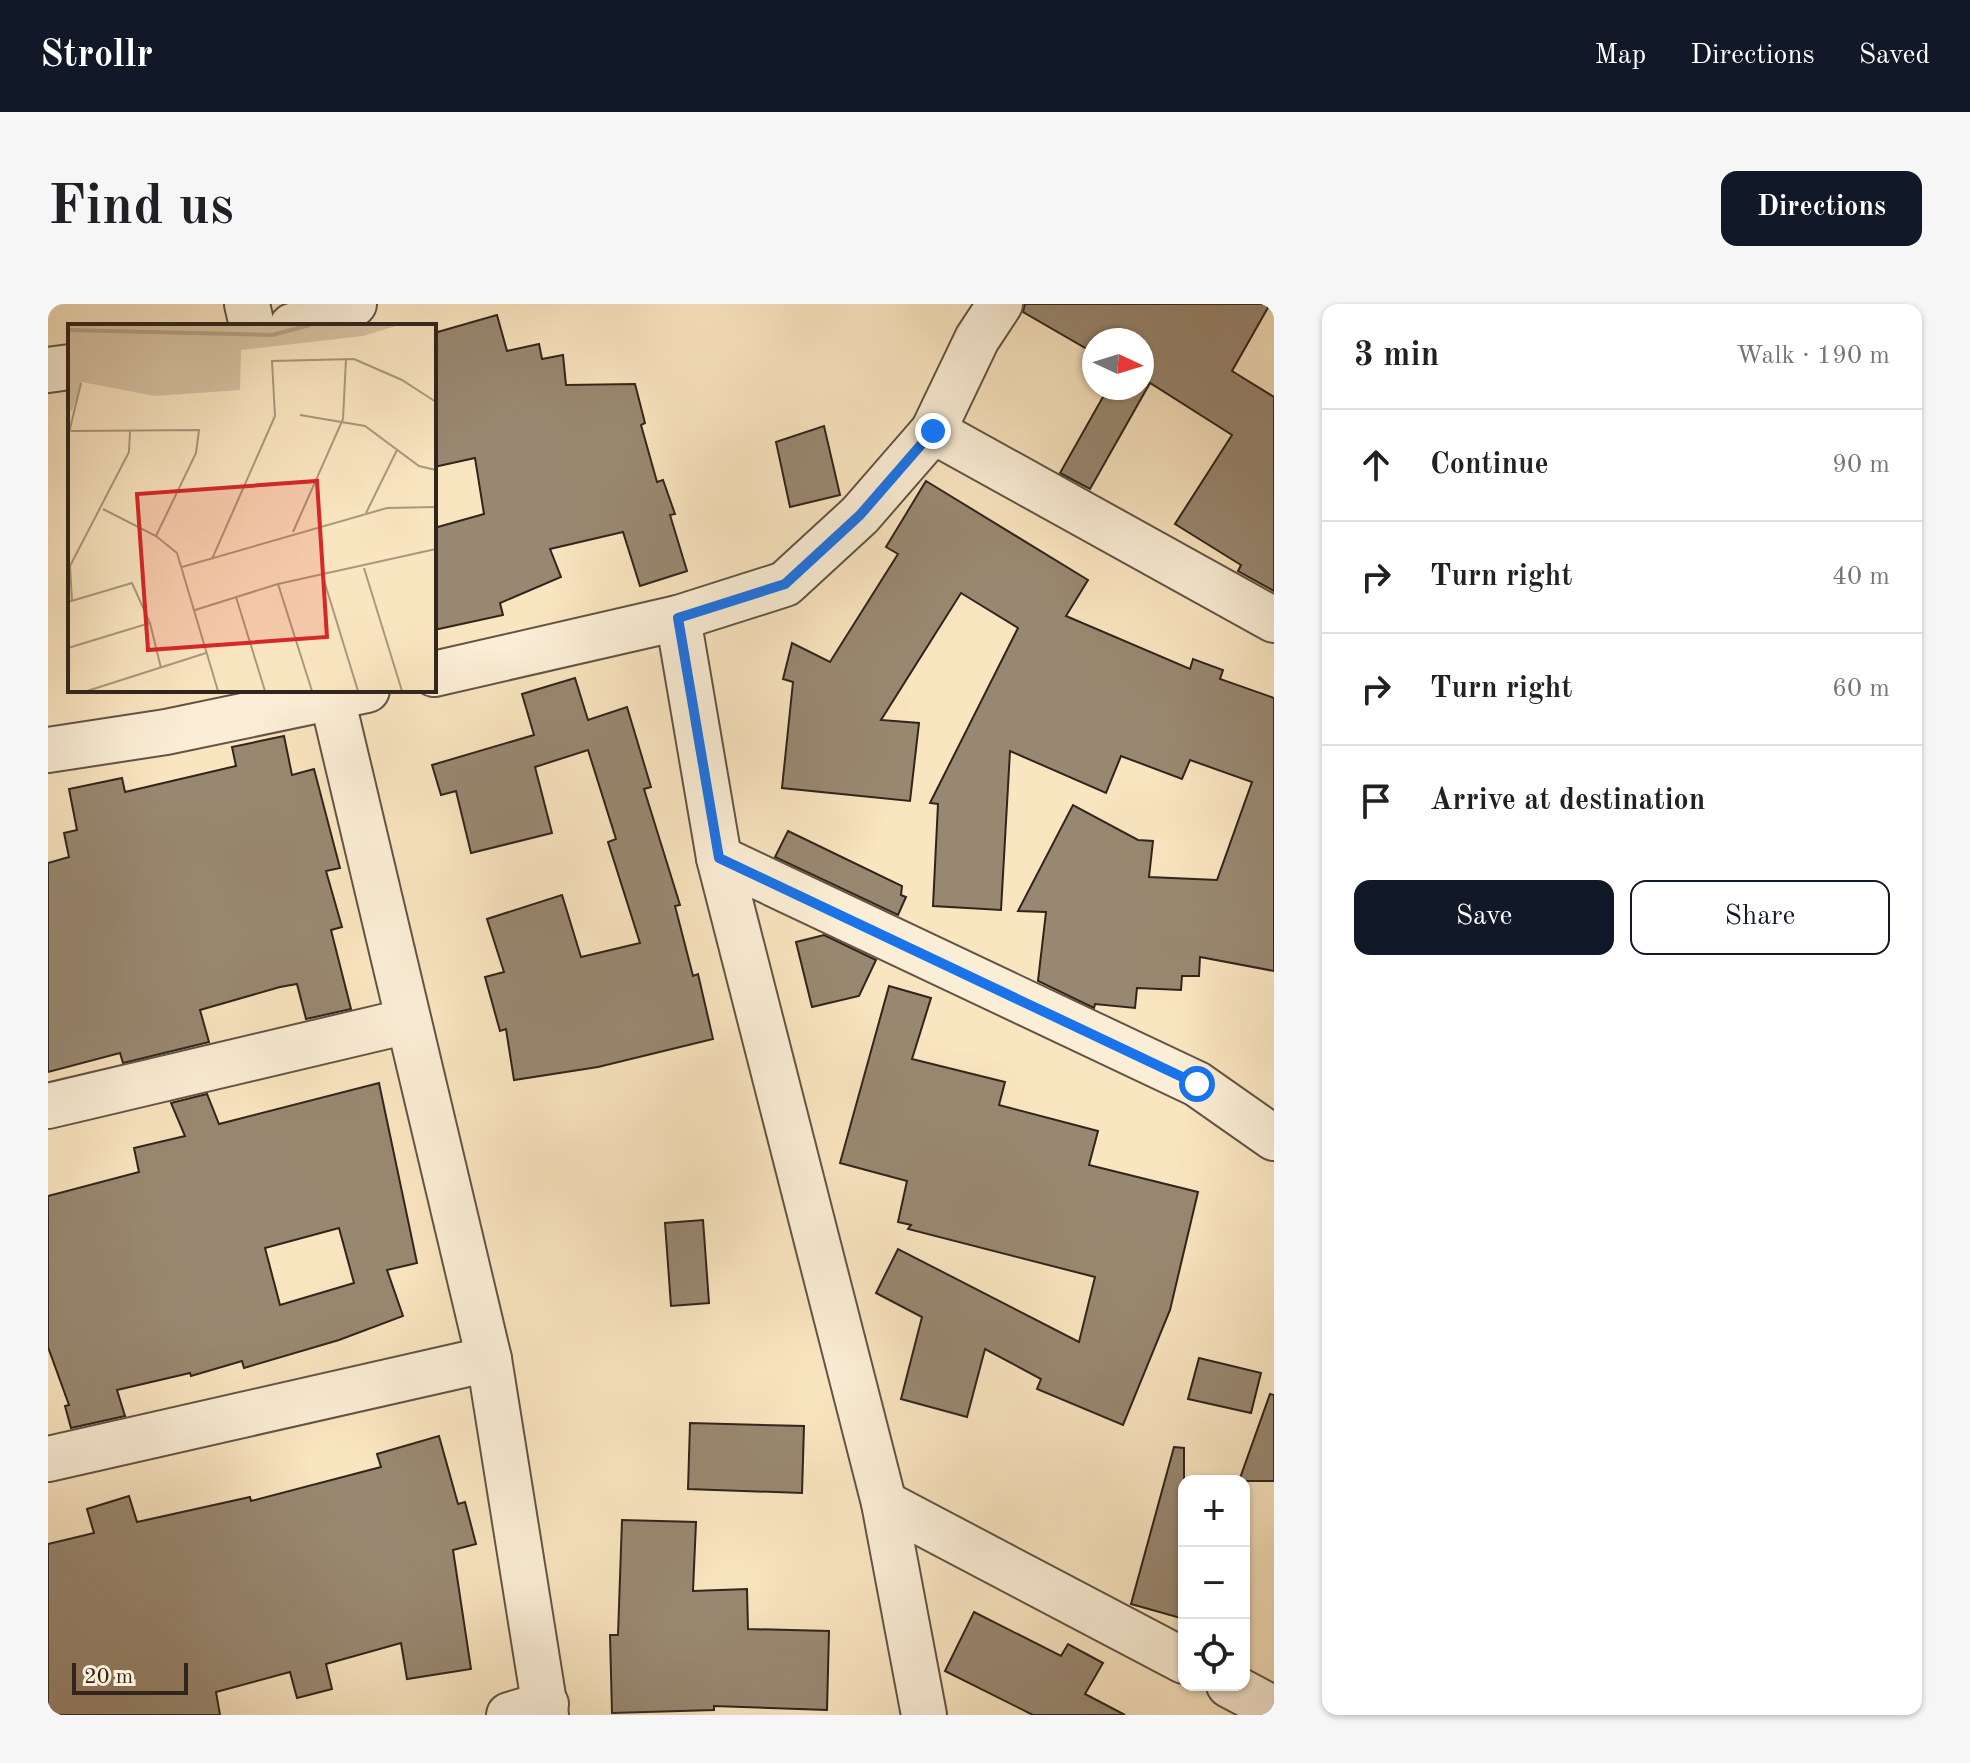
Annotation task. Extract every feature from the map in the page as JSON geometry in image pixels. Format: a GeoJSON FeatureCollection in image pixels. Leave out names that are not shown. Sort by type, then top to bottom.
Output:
{"type":"FeatureCollection","features":[{"type":"Feature","properties":{"kind":"street"},"geometry":{"type":"LineString","coordinates":[[247,304],[252,324]]}},
{"type":"Feature","properties":{"kind":"street"},"geometry":{"type":"LineString","coordinates":[[298,324],[354,304]]}},
{"type":"Feature","properties":{"kind":"street"},"geometry":{"type":"LineString","coordinates":[[436,674],[678,618],[785,584],[860,515],[933,431],[977,339],[1000,304]]}},
{"type":"Feature","properties":{"kind":"street"},"geometry":{"type":"LineString","coordinates":[[48,370],[68,367]]}},
{"type":"Feature","properties":{"kind":"street"},"geometry":{"type":"LineString","coordinates":[[933,431],[1274,620]]}},
{"type":"Feature","properties":{"kind":"street"},"geometry":{"type":"LineString","coordinates":[[678,618],[719,858],[884,1503],[924,1715]]}},
{"type":"Feature","properties":{"kind":"street"},"geometry":{"type":"LineString","coordinates":[[48,750],[166,732],[350,694],[408,1021],[489,1359],[534,1711]]}},
{"type":"Feature","properties":{"kind":"street"},"geometry":{"type":"LineString","coordinates":[[719,858],[1197,1084],[1274,1138]]}},
{"type":"Feature","properties":{"kind":"street"},"geometry":{"type":"LineString","coordinates":[[48,1106],[408,1021]]}},
{"type":"Feature","properties":{"kind":"street"},"geometry":{"type":"LineString","coordinates":[[48,1459],[489,1359]]}},
{"type":"Feature","properties":{"kind":"street"},"geometry":{"type":"LineString","coordinates":[[884,1503],[1178,1658]]}},
{"type":"Feature","properties":{"kind":"street"},"geometry":{"type":"LineString","coordinates":[[1240,1691],[1274,1709]]}},
{"type":"Feature","properties":{"kind":"building"},"geometry":{"type":"Polygon","coordinates":[[[1025,304],[1270,304],[1232,371],[1274,397],[1274,591],[1238,571],[1241,565],[1175,524],[1232,435],[1154,386],[1154,328],[1082,328],[1082,346],[1023,312],[1025,304]]]}},
{"type":"Feature","properties":{"kind":"building"},"geometry":{"type":"Polygon","coordinates":[[[497,315],[507,351],[539,344],[542,359],[563,355],[566,385],[635,384],[645,423],[641,425],[657,482],[663,480],[675,514],[670,515],[687,571],[640,586],[623,532],[550,549],[561,577],[500,603],[503,615],[436,630],[436,527],[484,514],[475,458],[436,467],[436,332],[497,315]]]}},
{"type":"Feature","properties":{"kind":"building"},"geometry":{"type":"Polygon","coordinates":[[[1101,400],[1140,400],[1090,489],[1060,473],[1101,400]]]}},
{"type":"Feature","properties":{"kind":"building"},"geometry":{"type":"Polygon","coordinates":[[[824,426],[840,495],[790,507],[776,442],[824,426]]]}},
{"type":"Feature","properties":{"kind":"building"},"geometry":{"type":"Polygon","coordinates":[[[926,481],[1088,580],[1066,616],[1190,669],[1193,659],[1223,670],[1220,679],[1274,698],[1274,971],[1200,957],[1199,976],[1182,976],[1181,990],[1137,988],[1135,1008],[1095,1004],[1094,1008],[1038,981],[1046,912],[1018,911],[1073,805],[1138,840],[1153,841],[1149,877],[1217,880],[1252,782],[1190,760],[1182,779],[1121,756],[1106,793],[1010,751],[1001,910],[933,906],[938,804],[930,803],[1018,628],[961,593],[881,720],[919,723],[910,801],[782,788],[793,682],[783,679],[792,643],[830,662],[898,554],[886,547],[926,481]]]}},
{"type":"Feature","properties":{"kind":"building"},"geometry":{"type":"Polygon","coordinates":[[[575,678],[588,720],[627,707],[651,787],[644,789],[680,905],[675,906],[693,976],[698,974],[713,1039],[598,1067],[514,1080],[506,1029],[500,1031],[485,977],[504,972],[487,919],[562,895],[581,957],[640,943],[608,842],[616,839],[588,750],[535,767],[552,833],[471,853],[456,791],[441,795],[432,765],[534,735],[522,694],[575,678]]]}},
{"type":"Feature","properties":{"kind":"building"},"geometry":{"type":"Polygon","coordinates":[[[284,736],[292,775],[314,769],[340,868],[326,871],[342,927],[331,930],[351,1009],[306,1019],[297,984],[280,987],[200,1010],[209,1042],[123,1063],[120,1053],[48,1072],[48,863],[69,857],[64,833],[77,830],[69,789],[122,778],[125,792],[236,766],[232,747],[284,736]]]}},
{"type":"Feature","properties":{"kind":"building"},"geometry":{"type":"Polygon","coordinates":[[[788,831],[902,886],[901,895],[906,897],[898,915],[775,857],[788,831]]]}},
{"type":"Feature","properties":{"kind":"building"},"geometry":{"type":"Polygon","coordinates":[[[824,935],[876,960],[859,996],[812,1007],[796,942],[824,935]]]}},
{"type":"Feature","properties":{"kind":"building"},"geometry":{"type":"Polygon","coordinates":[[[889,986],[931,998],[912,1059],[1005,1082],[999,1105],[1098,1131],[1089,1165],[1198,1192],[1170,1310],[1123,1425],[1037,1389],[1041,1379],[985,1349],[967,1417],[901,1399],[922,1317],[876,1293],[898,1249],[1079,1342],[1095,1277],[908,1229],[911,1225],[898,1222],[907,1181],[840,1163],[889,986]]]}},
{"type":"Feature","properties":{"kind":"building"},"geometry":{"type":"Polygon","coordinates":[[[379,1083],[417,1263],[387,1270],[403,1316],[339,1340],[244,1368],[242,1361],[191,1376],[190,1373],[117,1390],[125,1416],[71,1428],[65,1406],[69,1405],[48,1347],[48,1196],[139,1172],[134,1148],[185,1136],[171,1103],[207,1094],[219,1124],[379,1083]],[[339,1228],[265,1248],[280,1305],[354,1283],[339,1228]]]}},
{"type":"Feature","properties":{"kind":"building"},"geometry":{"type":"Polygon","coordinates":[[[703,1220],[709,1303],[671,1306],[665,1223],[703,1220]]]}},
{"type":"Feature","properties":{"kind":"building"},"geometry":{"type":"Polygon","coordinates":[[[1199,1358],[1261,1373],[1251,1413],[1188,1399],[1199,1358]]]}},
{"type":"Feature","properties":{"kind":"building"},"geometry":{"type":"Polygon","coordinates":[[[1270,1394],[1274,1395],[1274,1481],[1250,1481],[1250,1475],[1241,1475],[1270,1394]]]}},
{"type":"Feature","properties":{"kind":"building"},"geometry":{"type":"Polygon","coordinates":[[[690,1423],[804,1426],[802,1493],[688,1489],[690,1423]]]}},
{"type":"Feature","properties":{"kind":"building"},"geometry":{"type":"Polygon","coordinates":[[[439,1436],[458,1504],[465,1502],[476,1544],[453,1550],[471,1669],[407,1679],[401,1643],[326,1664],[332,1689],[297,1698],[290,1672],[216,1692],[220,1715],[48,1715],[48,1544],[94,1533],[87,1509],[129,1496],[137,1522],[250,1497],[251,1501],[381,1467],[377,1454],[439,1436]]]}},
{"type":"Feature","properties":{"kind":"building"},"geometry":{"type":"Polygon","coordinates":[[[1174,1447],[1184,1448],[1184,1475],[1178,1475],[1178,1617],[1131,1604],[1174,1447]]]}},
{"type":"Feature","properties":{"kind":"building"},"geometry":{"type":"Polygon","coordinates":[[[622,1520],[696,1522],[693,1591],[747,1589],[748,1629],[829,1631],[827,1710],[714,1706],[714,1710],[612,1713],[610,1635],[618,1635],[622,1520]]]}},
{"type":"Feature","properties":{"kind":"building"},"geometry":{"type":"Polygon","coordinates":[[[974,1612],[1061,1656],[1068,1644],[1103,1663],[1085,1694],[1125,1715],[1033,1715],[945,1671],[974,1612]]]}},
{"type":"Feature","properties":{"kind":"route"},"geometry":{"type":"LineString","coordinates":[[933,431],[860,515],[785,584],[678,618],[719,858],[1197,1084]]}}]}
